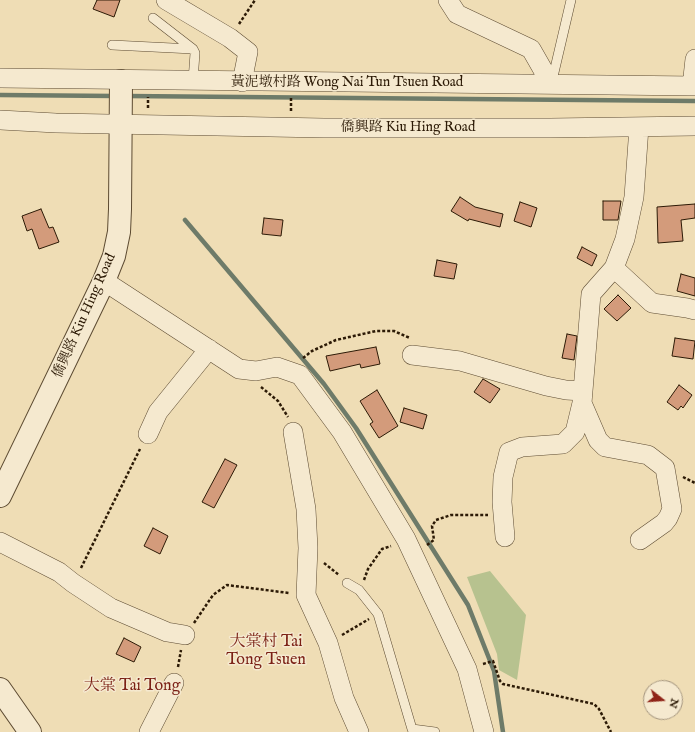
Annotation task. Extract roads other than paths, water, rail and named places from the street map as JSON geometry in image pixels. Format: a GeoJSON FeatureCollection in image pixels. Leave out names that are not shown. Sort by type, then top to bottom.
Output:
{"type":"FeatureCollection","features":[{"type":"Feature","properties":{"kind":"street"},"geometry":{"type":"LineString","coordinates":[[166,0],[230,38],[248,52],[242,82]]}},
{"type":"Feature","properties":{"kind":"street"},"geometry":{"type":"LineString","coordinates":[[455,5],[531,49],[551,84]]}},
{"type":"Feature","properties":{"kind":"street"},"geometry":{"type":"LineString","coordinates":[[693,86],[695,60]]}},
{"type":"Feature","properties":{"kind":"street","name":"黃泥墩村路 Wong Nai Tun Tsuen Road"},"geometry":{"type":"LineString","coordinates":[[0,78],[121,81],[693,86]]}},
{"type":"Feature","properties":{"kind":"street","name":"僑興路 Kiu Hing Road"},"geometry":{"type":"LineString","coordinates":[[0,496],[104,282],[114,256],[119,232],[121,81]]}},
{"type":"Feature","properties":{"kind":"street","name":"僑興路 Kiu Hing Road"},"geometry":{"type":"LineString","coordinates":[[0,120],[56,123],[324,128],[695,126]]}},
{"type":"Feature","properties":{"kind":"street"},"geometry":{"type":"LineString","coordinates":[[505,537],[503,516],[503,476],[509,452],[522,447],[563,444],[575,432],[583,397],[592,294],[614,268],[625,239],[634,197],[639,127]]}},
{"type":"Feature","properties":{"kind":"street"},"geometry":{"type":"LineString","coordinates":[[614,268],[652,303],[695,310]]}},
{"type":"Feature","properties":{"kind":"street"},"geometry":{"type":"LineString","coordinates":[[104,282],[239,369],[256,371],[277,367],[300,375],[342,432],[406,539],[467,669],[484,732]]}},
{"type":"Feature","properties":{"kind":"street"},"geometry":{"type":"LineString","coordinates":[[148,434],[158,412],[209,349]]}},
{"type":"Feature","properties":{"kind":"street"},"geometry":{"type":"LineString","coordinates":[[416,355],[460,361],[546,386],[566,390],[583,397],[598,440],[605,447],[648,455],[665,468],[672,509],[664,523],[640,540]]}},
{"type":"Feature","properties":{"kind":"street"},"geometry":{"type":"LineString","coordinates":[[293,432],[306,509],[308,548],[306,595],[328,643],[344,698],[359,732]]}},
{"type":"Feature","properties":{"kind":"street"},"geometry":{"type":"LineString","coordinates":[[0,542],[59,572],[73,583],[112,608],[167,632],[185,635]]}},
{"type":"Feature","properties":{"kind":"street"},"geometry":{"type":"LineString","coordinates":[[149,732],[174,683]]}},
{"type":"Feature","properties":{"kind":"street"},"geometry":{"type":"LineString","coordinates":[[0,689],[30,732]]}},
{"type":"Feature","properties":{"kind":"lane"},"geometry":{"type":"LineString","coordinates":[[551,84],[571,0]]}},
{"type":"Feature","properties":{"kind":"lane"},"geometry":{"type":"LineString","coordinates":[[153,18],[193,49],[195,53],[193,81]]}},
{"type":"Feature","properties":{"kind":"lane"},"geometry":{"type":"LineString","coordinates":[[112,45],[193,49]]}},
{"type":"Feature","properties":{"kind":"lane"},"geometry":{"type":"LineString","coordinates":[[347,583],[359,590],[378,614],[412,729],[435,732]]}},
{"type":"Feature","properties":{"kind":"waterway"},"geometry":{"type":"LineString","coordinates":[[0,95],[115,96]]}},
{"type":"Feature","properties":{"kind":"waterway"},"geometry":{"type":"LineString","coordinates":[[127,96],[695,101]]}},
{"type":"Feature","properties":{"kind":"waterway"},"geometry":{"type":"LineString","coordinates":[[185,220],[324,384],[356,428],[468,605],[494,671],[503,732]]}},
{"type":"Feature","properties":{"kind":"district","name":"大棠村 Tai Tong Tsuen"},"geometry":{"type":"Point","coordinates":[266,652]}},
{"type":"Feature","properties":{"kind":"district","name":"大棠 Tai Tong"},"geometry":{"type":"Point","coordinates":[132,687]}}]}
